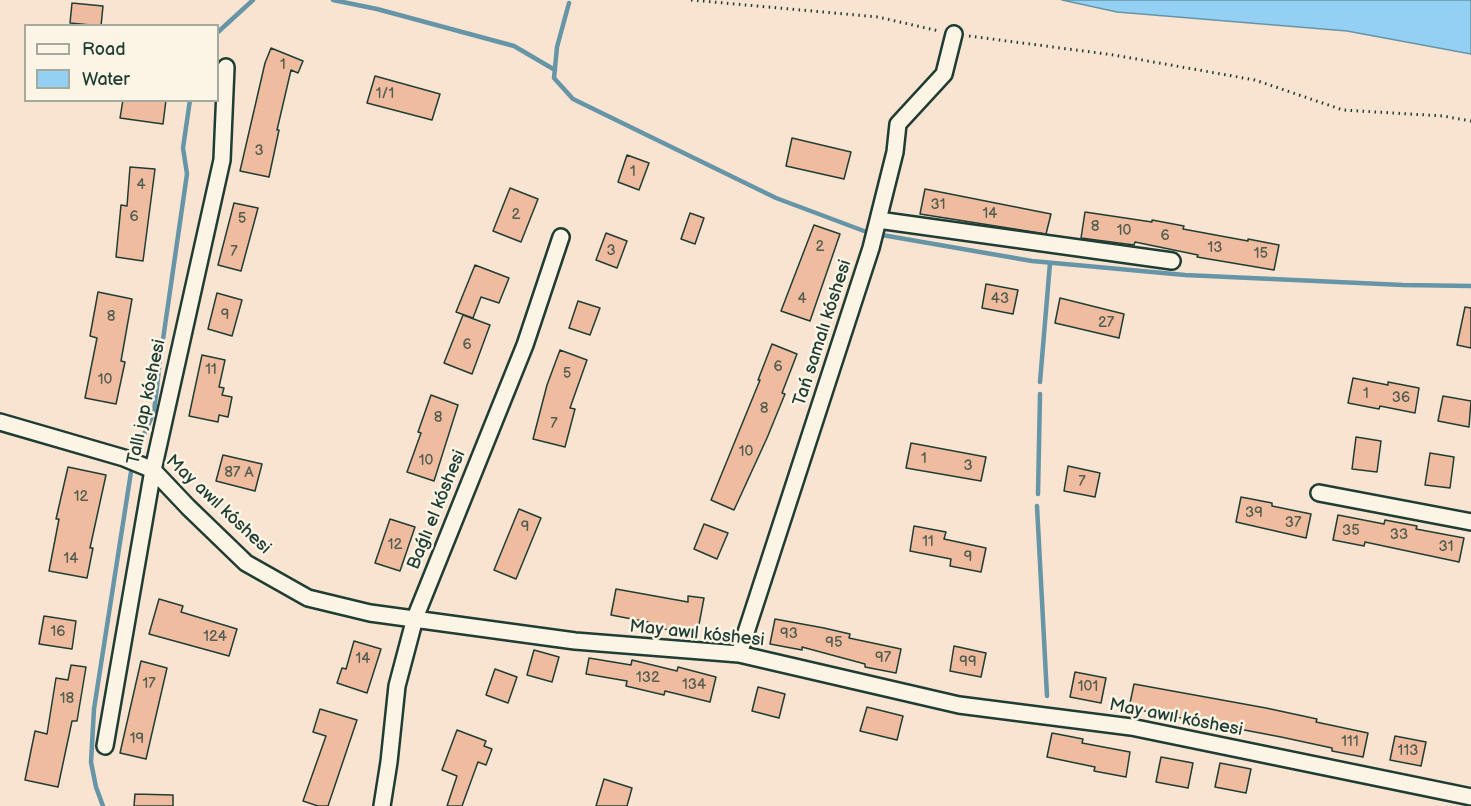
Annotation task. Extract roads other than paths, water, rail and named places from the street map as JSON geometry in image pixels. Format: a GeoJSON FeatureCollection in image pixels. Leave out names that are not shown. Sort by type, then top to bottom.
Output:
{"type":"FeatureCollection","features":[{"type":"Feature","properties":{"kind":"street","name":"Tań samalı kóshesi"},"geometry":{"type":"LineString","coordinates":[[739,654],[867,259],[895,152],[898,124],[944,74],[954,34]]}},
{"type":"Feature","properties":{"kind":"street","name":"Tallı jap kóshesi"},"geometry":{"type":"LineString","coordinates":[[105,746],[153,470],[222,160],[226,67]]}},
{"type":"Feature","properties":{"kind":"street"},"geometry":{"type":"LineString","coordinates":[[878,220],[1172,261]]}},
{"type":"Feature","properties":{"kind":"street","name":"Baǵlı el kóshesi"},"geometry":{"type":"LineString","coordinates":[[382,806],[397,687],[415,618],[525,345],[561,237]]}},
{"type":"Feature","properties":{"kind":"street","name":"May awıl kóshesi"},"geometry":{"type":"LineString","coordinates":[[0,422],[124,458],[153,470],[246,563],[308,598],[370,613],[575,641],[739,654],[959,705],[1131,727],[1471,797]]}},
{"type":"Feature","properties":{"kind":"street"},"geometry":{"type":"LineString","coordinates":[[1319,493],[1471,522]]}},
{"type":"Feature","properties":{"kind":"water"},"geometry":{"type":"Polygon","coordinates":[[[1062,0],[1471,0],[1471,54],[1347,31],[1117,12],[1062,0]]]}},
{"type":"Feature","properties":{"kind":"waterway"},"geometry":{"type":"LineString","coordinates":[[219,31],[253,0]]}},
{"type":"Feature","properties":{"kind":"waterway"},"geometry":{"type":"LineString","coordinates":[[333,0],[377,9],[514,46],[555,70]]}},
{"type":"Feature","properties":{"kind":"waterway"},"geometry":{"type":"LineString","coordinates":[[569,3],[557,47],[554,78],[573,99],[776,198],[864,231]]}},
{"type":"Feature","properties":{"kind":"waterway"},"geometry":{"type":"LineString","coordinates":[[136,452],[154,412],[187,174],[183,148],[190,102]]}},
{"type":"Feature","properties":{"kind":"waterway"},"geometry":{"type":"LineString","coordinates":[[882,235],[1032,261],[1185,275],[1471,286]]}},
{"type":"Feature","properties":{"kind":"waterway"},"geometry":{"type":"LineString","coordinates":[[1040,382],[1050,263]]}},
{"type":"Feature","properties":{"kind":"waterway"},"geometry":{"type":"LineString","coordinates":[[1038,494],[1040,394]]}},
{"type":"Feature","properties":{"kind":"waterway"},"geometry":{"type":"LineString","coordinates":[[103,806],[91,762],[94,709],[131,472]]}},
{"type":"Feature","properties":{"kind":"waterway"},"geometry":{"type":"LineString","coordinates":[[1037,506],[1047,696]]}}]}
